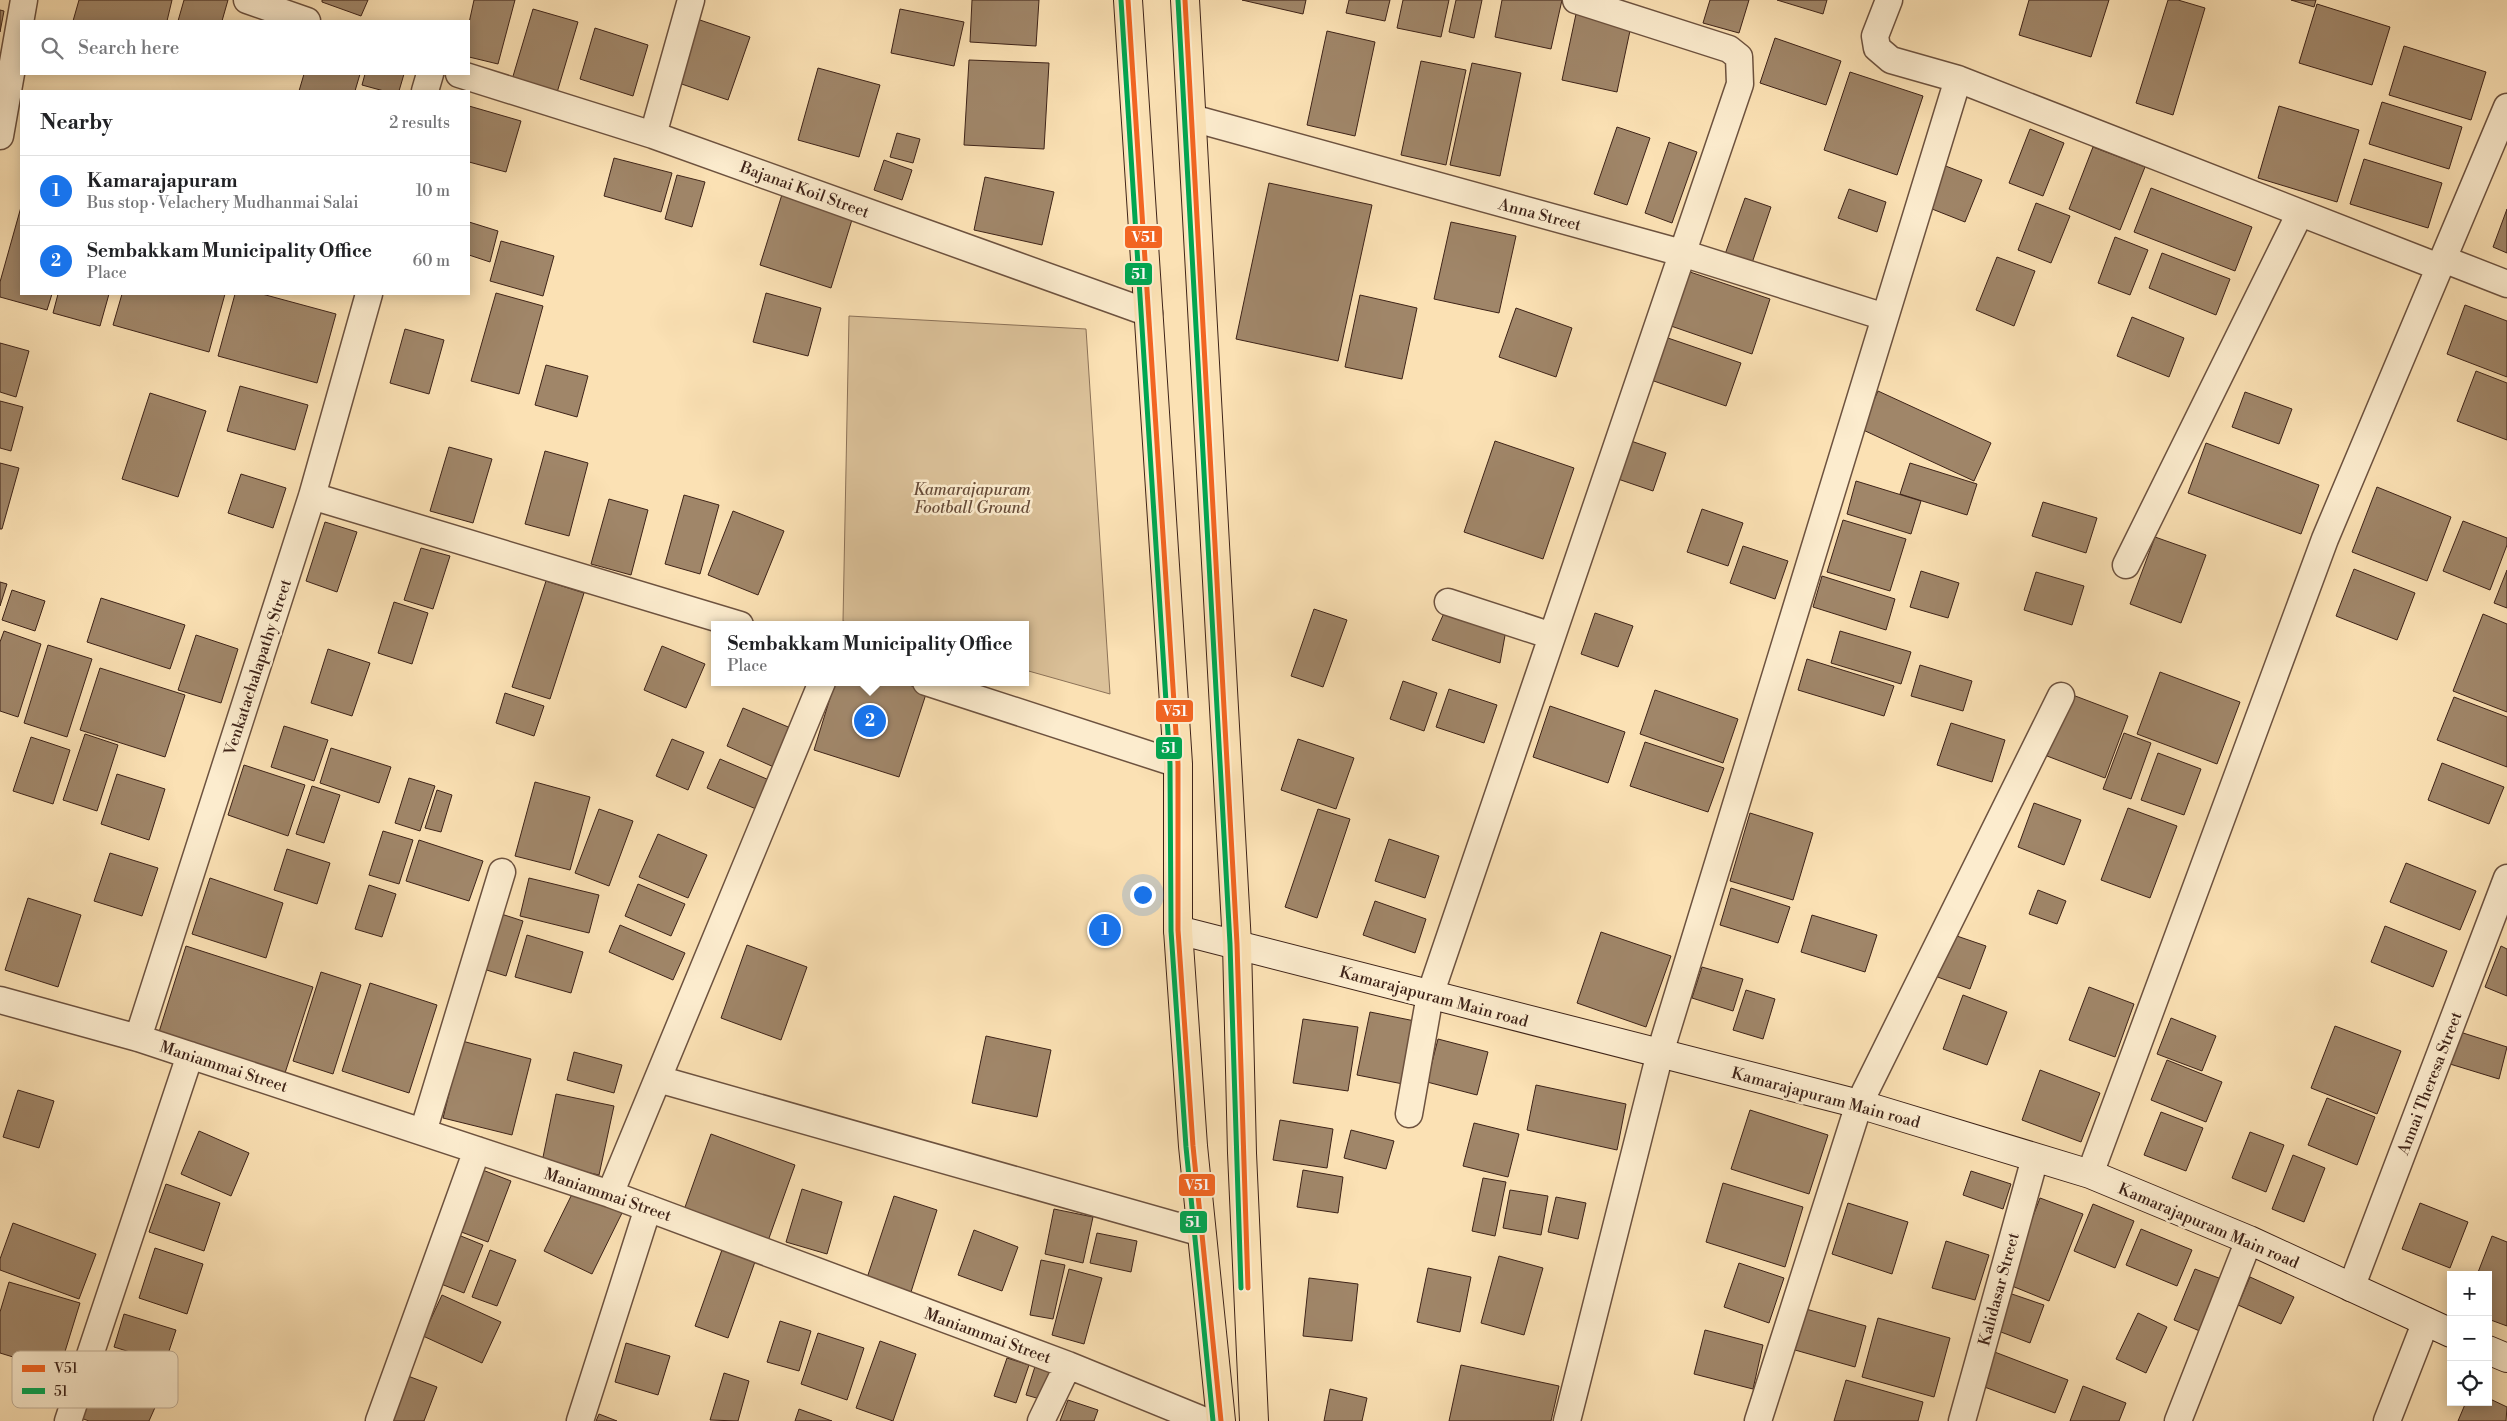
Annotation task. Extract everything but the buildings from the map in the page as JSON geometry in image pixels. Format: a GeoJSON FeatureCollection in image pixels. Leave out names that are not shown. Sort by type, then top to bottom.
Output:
{"type":"FeatureCollection","features":[{"type":"Feature","properties":{"kind":"main road"},"geometry":{"type":"LineString","coordinates":[[1128,0],[1178,764],[1178,930],[1193,1146],[1221,1421]]}},
{"type":"Feature","properties":{"kind":"main road"},"geometry":{"type":"LineString","coordinates":[[1185,0],[1237,944],[1242,1153],[1254,1421]]}},
{"type":"Feature","properties":{"kind":"street"},"geometry":{"type":"LineString","coordinates":[[20,20],[24,0]]}},
{"type":"Feature","properties":{"kind":"street"},"geometry":{"type":"LineString","coordinates":[[247,0],[304,20]]}},
{"type":"Feature","properties":{"kind":"street"},"geometry":{"type":"LineString","coordinates":[[653,134],[691,0]]}},
{"type":"Feature","properties":{"kind":"street"},"geometry":{"type":"LineString","coordinates":[[1410,1114],[1430,995],[1740,84],[1738,57],[1729,49],[1576,0]]}},
{"type":"Feature","properties":{"kind":"street"},"geometry":{"type":"LineString","coordinates":[[1889,0],[1875,36],[1876,48],[1891,60],[1958,79],[2300,213],[2441,263],[2507,284]]}},
{"type":"Feature","properties":{"kind":"street"},"geometry":{"type":"LineString","coordinates":[[0,136],[20,23]]}},
{"type":"Feature","properties":{"kind":"street"},"geometry":{"type":"LineString","coordinates":[[425,90],[430,75]]}},
{"type":"Feature","properties":{"kind":"street","name":"Bajanai Koil Street"},"geometry":{"type":"LineString","coordinates":[[462,75],[653,134],[1149,313]]}},
{"type":"Feature","properties":{"kind":"street"},"geometry":{"type":"LineString","coordinates":[[1568,1421],[1660,1053],[1958,79]]}},
{"type":"Feature","properties":{"kind":"street"},"geometry":{"type":"LineString","coordinates":[[2090,1174],[2325,539],[2507,107]]}},
{"type":"Feature","properties":{"kind":"street","name":"Anna Street"},"geometry":{"type":"LineString","coordinates":[[1192,118],[1682,253],[1885,317]]}},
{"type":"Feature","properties":{"kind":"street"},"geometry":{"type":"LineString","coordinates":[[2126,564],[2300,213]]}},
{"type":"Feature","properties":{"kind":"street","name":"Venkatachalapathy Street"},"geometry":{"type":"LineString","coordinates":[[138,1038],[312,496],[369,295]]}},
{"type":"Feature","properties":{"kind":"street"},"geometry":{"type":"LineString","coordinates":[[312,496],[727,621]]}},
{"type":"Feature","properties":{"kind":"street"},"geometry":{"type":"LineString","coordinates":[[1448,602],[1552,636]]}},
{"type":"Feature","properties":{"kind":"street"},"geometry":{"type":"LineString","coordinates":[[610,1194],[820,686]]}},
{"type":"Feature","properties":{"kind":"street"},"geometry":{"type":"LineString","coordinates":[[938,686],[1178,764]]}},
{"type":"Feature","properties":{"kind":"street"},"geometry":{"type":"LineString","coordinates":[[1758,1421],[1859,1104],[2061,696]]}},
{"type":"Feature","properties":{"kind":"street"},"geometry":{"type":"LineString","coordinates":[[423,1132],[502,872]]}},
{"type":"Feature","properties":{"kind":"street","name":"Annai Theresa Street"},"geometry":{"type":"LineString","coordinates":[[2351,1288],[2507,878]]}},
{"type":"Feature","properties":{"kind":"street","name":"Kamarajapuram Main road"},"geometry":{"type":"LineString","coordinates":[[1178,930],[1859,1104],[2090,1174],[2249,1240],[2447,1331]]}},
{"type":"Feature","properties":{"kind":"street","name":"Maniammai Street"},"geometry":{"type":"LineString","coordinates":[[0,1000],[138,1038],[610,1194],[1068,1365],[1205,1421]]}},
{"type":"Feature","properties":{"kind":"street"},"geometry":{"type":"LineString","coordinates":[[91,1351],[190,1055]]}},
{"type":"Feature","properties":{"kind":"street"},"geometry":{"type":"LineString","coordinates":[[658,1080],[1202,1233]]}},
{"type":"Feature","properties":{"kind":"street"},"geometry":{"type":"LineString","coordinates":[[379,1421],[477,1150]]}},
{"type":"Feature","properties":{"kind":"street","name":"Kalidasar Street"},"geometry":{"type":"LineString","coordinates":[[1962,1421],[2035,1158]]}},
{"type":"Feature","properties":{"kind":"street"},"geometry":{"type":"LineString","coordinates":[[580,1421],[648,1208]]}},
{"type":"Feature","properties":{"kind":"street"},"geometry":{"type":"LineString","coordinates":[[2178,1421],[2249,1240]]}},
{"type":"Feature","properties":{"kind":"street"},"geometry":{"type":"LineString","coordinates":[[2387,1421],[2426,1321]]}},
{"type":"Feature","properties":{"kind":"street"},"geometry":{"type":"LineString","coordinates":[[2492,1352],[2507,1358]]}},
{"type":"Feature","properties":{"kind":"street"},"geometry":{"type":"LineString","coordinates":[[1041,1421],[1068,1365]]}},
{"type":"Feature","properties":{"kind":"street"},"geometry":{"type":"LineString","coordinates":[[68,1421],[72,1408]]}},
{"type":"Feature","properties":{"kind":"green space","name":"Kamarajapuram Football Ground"},"geometry":{"type":"Polygon","coordinates":[[[849,316],[1086,329],[1110,694],[1029,671],[1029,621],[843,621],[849,316]]]}},
{"type":"Feature","properties":{"kind":"transit line","name":"51"},"geometry":{"type":"LineString","coordinates":[[1121,0],[1170,764],[1171,931],[1186,1147],[1213,1421]]}},
{"type":"Feature","properties":{"kind":"transit line","name":"V51"},"geometry":{"type":"LineString","coordinates":[[1128,0],[1178,764],[1178,930],[1193,1146],[1221,1421]]}},
{"type":"Feature","properties":{"kind":"transit line","name":"51"},"geometry":{"type":"LineString","coordinates":[[1178,0],[1230,944],[1241,1288]]}},
{"type":"Feature","properties":{"kind":"transit line","name":"V51"},"geometry":{"type":"LineString","coordinates":[[1185,0],[1237,944],[1248,1288]]}},
{"type":"Feature","properties":{"kind":"place","name":"Sembakkam Municipality Office"},"geometry":{"type":"Point","coordinates":[870,721]}},
{"type":"Feature","properties":{"kind":"place","name":"Kamarajapuram"},"geometry":{"type":"Point","coordinates":[1105,930]}}]}
